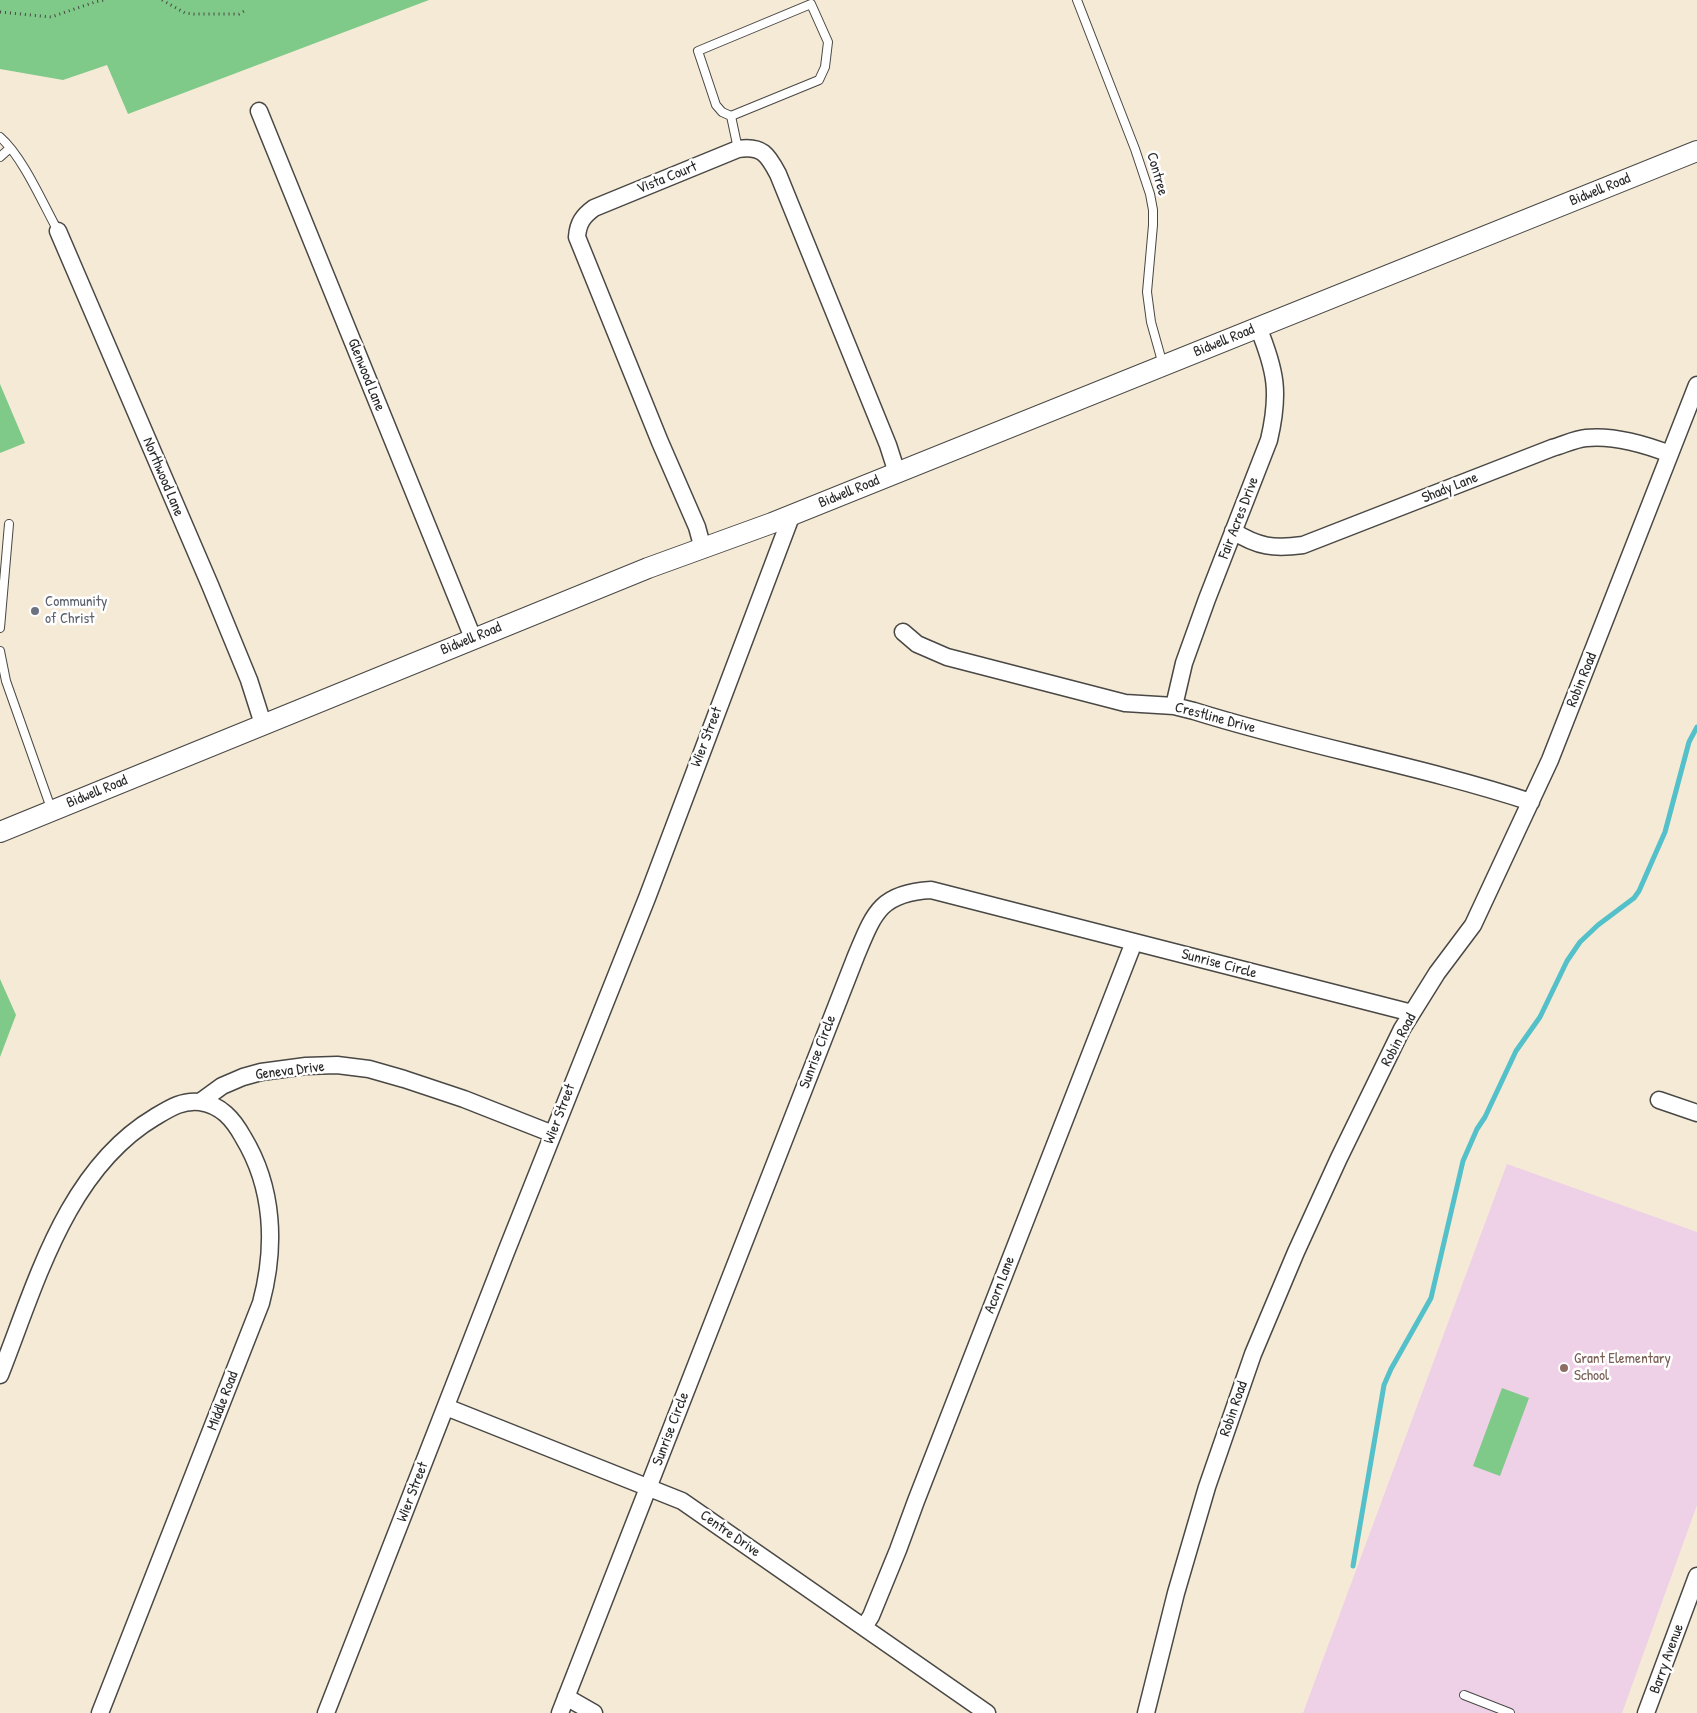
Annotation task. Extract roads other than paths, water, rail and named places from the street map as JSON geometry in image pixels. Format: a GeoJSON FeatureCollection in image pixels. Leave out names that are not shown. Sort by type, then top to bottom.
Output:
{"type":"FeatureCollection","features":[{"type":"Feature","properties":{"kind":"street","name":"Glenwood Lane"},"geometry":{"type":"LineString","coordinates":[[259,111],[473,638]]}},
{"type":"Feature","properties":{"kind":"street","name":"Vista Court"},"geometry":{"type":"LineString","coordinates":[[703,548],[697,527],[660,442],[577,237],[578,225],[585,214],[594,208],[738,149],[749,147],[759,149],[769,157],[778,174],[888,445],[896,473]]}},
{"type":"Feature","properties":{"kind":"street","name":"Bidwell Road"},"geometry":{"type":"LineString","coordinates":[[0,832],[473,638],[648,568],[727,541],[1697,151]]}},
{"type":"Feature","properties":{"kind":"street","name":"Northwood Lane"},"geometry":{"type":"LineString","coordinates":[[58,231],[210,585],[249,680],[263,724]]}},
{"type":"Feature","properties":{"kind":"street","name":"Fair Acres Drive"},"geometry":{"type":"LineString","coordinates":[[1174,706],[1184,663],[1269,440],[1274,422],[1276,388],[1274,368],[1258,327]]}},
{"type":"Feature","properties":{"kind":"street","name":"Robin Road"},"geometry":{"type":"LineString","coordinates":[[1146,1713],[1191,1538],[1253,1354],[1296,1252],[1339,1158],[1402,1029],[1437,973],[1473,925],[1531,802],[1550,760],[1697,385]]}},
{"type":"Feature","properties":{"kind":"street","name":"Shady Lane"},"geometry":{"type":"LineString","coordinates":[[1234,531],[1246,539],[1263,545],[1281,548],[1303,545],[1552,448],[1584,438],[1622,440],[1670,454]]}},
{"type":"Feature","properties":{"kind":"street","name":"Wier Street"},"geometry":{"type":"LineString","coordinates":[[326,1713],[647,898],[792,514]]}},
{"type":"Feature","properties":{"kind":"street","name":"Crestline Drive"},"geometry":{"type":"LineString","coordinates":[[903,632],[917,644],[947,656],[1126,703],[1174,706],[1498,791],[1531,802]]}},
{"type":"Feature","properties":{"kind":"street","name":"Sunrise Circle"},"geometry":{"type":"LineString","coordinates":[[560,1713],[856,956],[870,922],[876,913],[888,902],[911,891],[931,890],[1412,1013]]}},
{"type":"Feature","properties":{"kind":"street","name":"Acorn Lane"},"geometry":{"type":"LineString","coordinates":[[864,1627],[871,1616],[898,1550],[1134,942]]}},
{"type":"Feature","properties":{"kind":"street","name":"Geneva Drive"},"geometry":{"type":"LineString","coordinates":[[0,1375],[55,1234],[85,1184],[102,1162],[124,1140],[146,1122],[174,1105],[194,1101],[200,1102],[222,1086],[261,1072],[306,1066],[337,1066],[369,1069],[404,1079],[464,1098],[553,1134]]}},
{"type":"Feature","properties":{"kind":"street"},"geometry":{"type":"LineString","coordinates":[[1659,1100],[1697,1113]]}},
{"type":"Feature","properties":{"kind":"street","name":"Middle Road"},"geometry":{"type":"LineString","coordinates":[[100,1713],[258,1312],[267,1279],[271,1225],[266,1193],[258,1166],[241,1133],[226,1113],[208,1103],[200,1102]]}},
{"type":"Feature","properties":{"kind":"street","name":"Centre Drive"},"geometry":{"type":"LineString","coordinates":[[446,1407],[682,1501],[987,1713]]}},
{"type":"Feature","properties":{"kind":"street","name":"Barry Avenue"},"geometry":{"type":"LineString","coordinates":[[1646,1713],[1697,1576]]}},
{"type":"Feature","properties":{"kind":"street"},"geometry":{"type":"LineString","coordinates":[[566,1697],[594,1713]]}},
{"type":"Feature","properties":{"kind":"lane","name":"Contree"},"geometry":{"type":"LineString","coordinates":[[1077,0],[1135,149],[1150,194],[1153,225],[1147,292],[1151,322],[1162,365]]}},
{"type":"Feature","properties":{"kind":"lane"},"geometry":{"type":"LineString","coordinates":[[812,4],[828,42],[825,67],[819,80],[731,116],[722,112],[716,105],[698,52],[812,4]]}},
{"type":"Feature","properties":{"kind":"lane"},"geometry":{"type":"LineString","coordinates":[[731,116],[738,149]]}},
{"type":"Feature","properties":{"kind":"lane"},"geometry":{"type":"LineString","coordinates":[[0,138],[10,148],[24,168],[58,231]]}},
{"type":"Feature","properties":{"kind":"lane"},"geometry":{"type":"LineString","coordinates":[[0,156],[10,148]]}},
{"type":"Feature","properties":{"kind":"lane"},"geometry":{"type":"LineString","coordinates":[[0,628],[9,524]]}},
{"type":"Feature","properties":{"kind":"lane"},"geometry":{"type":"LineString","coordinates":[[0,651],[6,681],[52,811]]}},
{"type":"Feature","properties":{"kind":"lane"},"geometry":{"type":"LineString","coordinates":[[1464,1695],[1510,1713]]}},
{"type":"Feature","properties":{"kind":"waterway"},"geometry":{"type":"LineString","coordinates":[[1353,1566],[1384,1385],[1431,1298],[1463,1161],[1516,1051],[1540,1017],[1567,961],[1580,942],[1598,925],[1634,898],[1639,891],[1665,832],[1689,742],[1697,727]]}},
{"type":"Feature","properties":{"kind":"place","name":"Community of Christ"},"geometry":{"type":"Point","coordinates":[35,611]}},
{"type":"Feature","properties":{"kind":"place","name":"Grant Elementary School"},"geometry":{"type":"Point","coordinates":[1564,1368]}}]}
